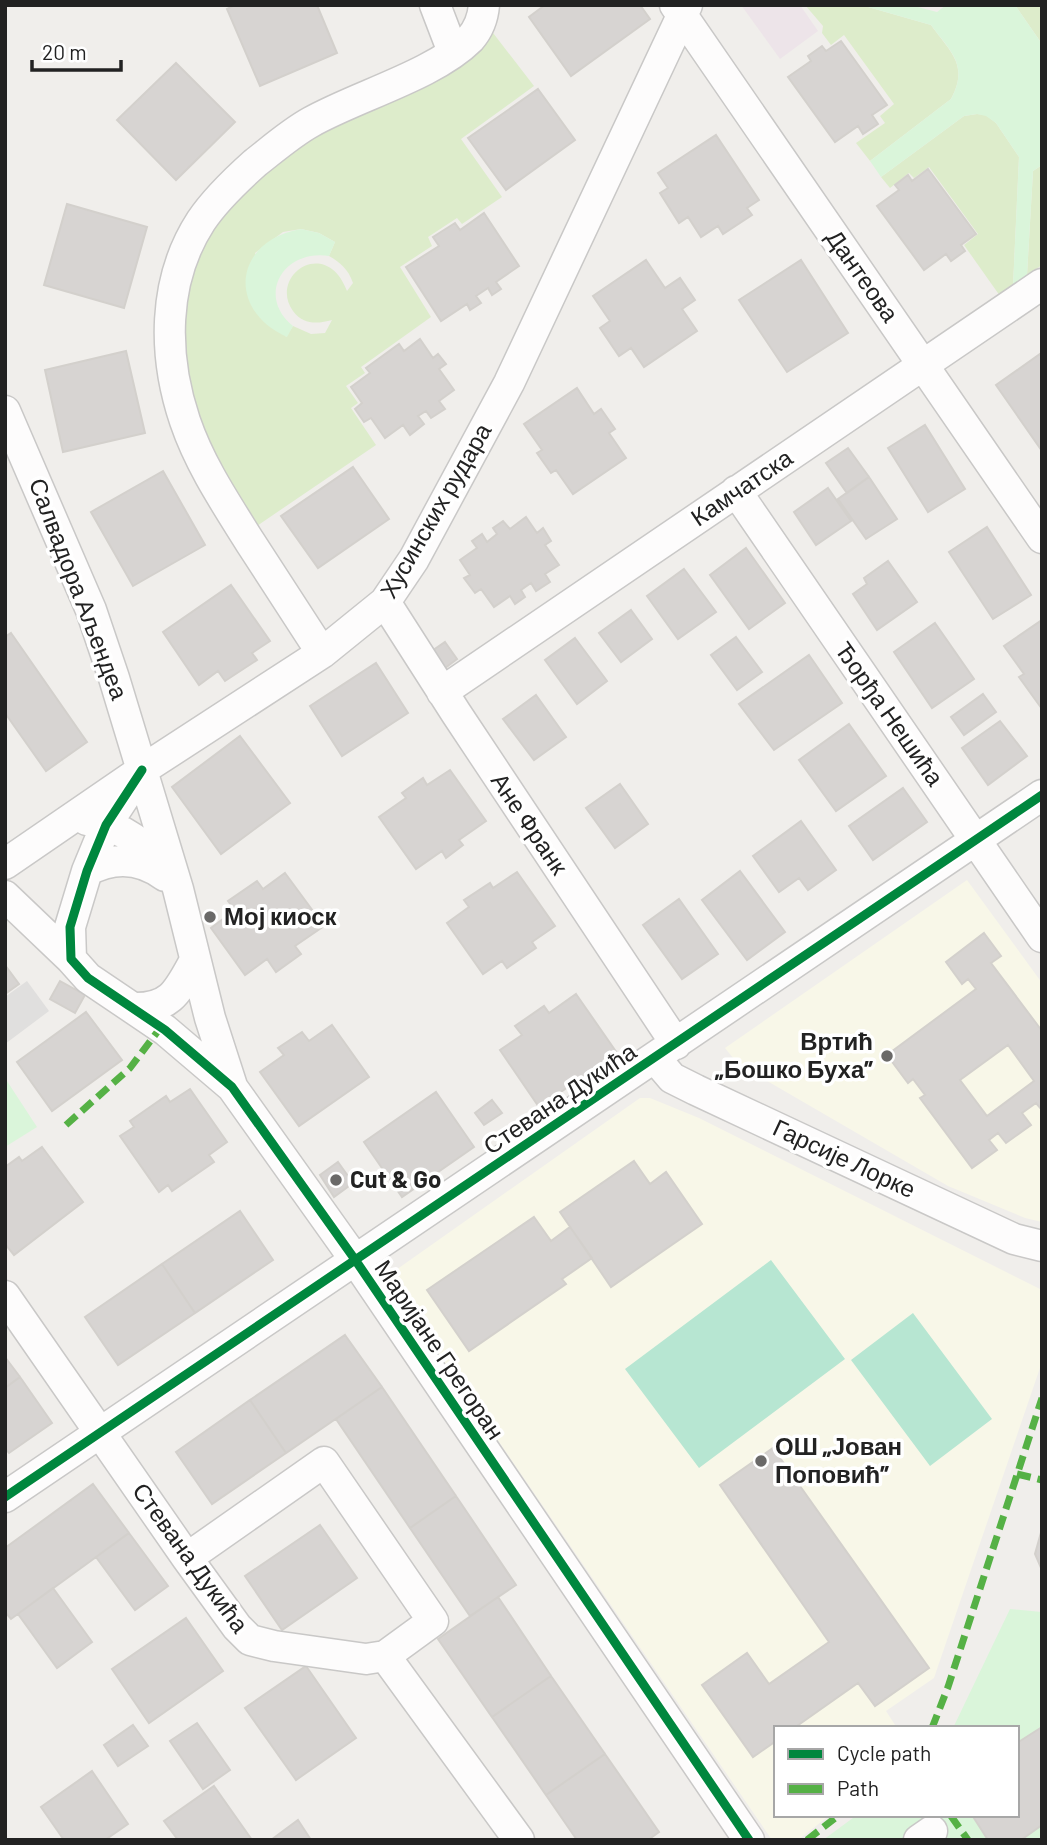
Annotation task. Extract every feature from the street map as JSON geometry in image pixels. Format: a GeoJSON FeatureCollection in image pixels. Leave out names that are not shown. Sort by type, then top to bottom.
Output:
{"type":"FeatureCollection","features":[{"type":"Feature","properties":{"kind":"street"},"geometry":{"type":"LineString","coordinates":[[435,5],[453,52]]}},
{"type":"Feature","properties":{"kind":"street"},"geometry":{"type":"LineString","coordinates":[[322,653],[214,485],[185,420],[171,369],[169,325],[179,273],[201,221],[241,176],[273,148],[309,123],[436,64],[471,37],[479,26],[484,5]]}},
{"type":"Feature","properties":{"kind":"street","name":"Дантеова"},"geometry":{"type":"LineString","coordinates":[[681,9],[1042,538]]}},
{"type":"Feature","properties":{"kind":"street","name":"Хусинских рудара"},"geometry":{"type":"LineString","coordinates":[[5,864],[142,770],[322,653],[385,602],[414,559],[509,383],[681,9]]}},
{"type":"Feature","properties":{"kind":"street","name":"Камчатска"},"geometry":{"type":"LineString","coordinates":[[442,692],[1042,284]]}},
{"type":"Feature","properties":{"kind":"street","name":"Салвадора Аљендеа"},"geometry":{"type":"LineString","coordinates":[[5,411],[90,610],[131,729],[142,770]]}},
{"type":"Feature","properties":{"kind":"street","name":"Ђорђа Нешића"},"geometry":{"type":"LineString","coordinates":[[736,491],[1042,937]]}},
{"type":"Feature","properties":{"kind":"street","name":"Ане Франк"},"geometry":{"type":"LineString","coordinates":[[385,602],[665,1051]]}},
{"type":"Feature","properties":{"kind":"street"},"geometry":{"type":"LineString","coordinates":[[71,959],[69,927],[87,871],[106,825],[142,770]]}},
{"type":"Feature","properties":{"kind":"street","name":"Маријане Грегоран"},"geometry":{"type":"LineString","coordinates":[[142,770],[178,889],[210,1018],[232,1087]]}},
{"type":"Feature","properties":{"kind":"street","name":"Стевана Дукића"},"geometry":{"type":"LineString","coordinates":[[5,1497],[1042,795]]}},
{"type":"Feature","properties":{"kind":"street"},"geometry":{"type":"LineString","coordinates":[[73,818],[106,825],[129,834],[145,846],[178,889]]}},
{"type":"Feature","properties":{"kind":"street"},"geometry":{"type":"LineString","coordinates":[[87,871],[117,860],[137,862],[156,869],[178,889]]}},
{"type":"Feature","properties":{"kind":"street","name":"Маријане Грегоран"},"geometry":{"type":"LineString","coordinates":[[5,896],[88,978],[165,1030],[232,1087],[356,1261],[749,1840]]}},
{"type":"Feature","properties":{"kind":"street"},"geometry":{"type":"LineString","coordinates":[[132,1008],[149,1008],[167,1001],[176,993],[195,960]]}},
{"type":"Feature","properties":{"kind":"street","name":"Гарсије Лорке"},"geometry":{"type":"LineString","coordinates":[[665,1051],[672,1077],[696,1090],[1014,1239],[1042,1246]]}},
{"type":"Feature","properties":{"kind":"street","name":"Стевана Дукића"},"geometry":{"type":"LineString","coordinates":[[5,1296],[187,1558],[237,1627],[250,1640],[366,1659],[385,1656]]}},
{"type":"Feature","properties":{"kind":"street"},"geometry":{"type":"LineString","coordinates":[[187,1558],[324,1462],[433,1622],[385,1656],[519,1840]]}},
{"type":"Feature","properties":{"kind":"shaded area"},"geometry":{"type":"Polygon","coordinates":[[[741,5],[800,5],[818,31],[780,59],[741,5]]]}},
{"type":"Feature","properties":{"kind":"shaded area","name":"Вртић „Бошко Буха”"},"geometry":{"type":"Polygon","coordinates":[[[967,880],[1042,983],[1042,1222],[1025,1218],[948,1186],[738,1064],[725,1048],[967,880]]]}},
{"type":"Feature","properties":{"kind":"shaded area"},"geometry":{"type":"Polygon","coordinates":[[[27,981],[49,1011],[5,1044],[5,997],[27,981]]]}},
{"type":"Feature","properties":{"kind":"shaded area","name":"ОШ „Јован Поповић”"},"geometry":{"type":"Polygon","coordinates":[[[640,1098],[650,1098],[699,1118],[1042,1290],[1042,1362],[934,1678],[886,1711],[896,1726],[774,1726],[774,1817],[827,1817],[798,1840],[772,1840],[386,1277],[640,1098]]]}},
{"type":"Feature","properties":{"kind":"green space"},"geometry":{"type":"Polygon","coordinates":[[[805,5],[861,5],[931,25],[951,52],[958,68],[956,87],[951,99],[870,161],[856,143],[885,123],[880,116],[894,104],[844,35],[831,45],[822,33],[823,26],[805,5]]]}},
{"type":"Feature","properties":{"kind":"green space"},"geometry":{"type":"Polygon","coordinates":[[[861,5],[910,5],[937,12],[946,5],[1015,5],[1042,44],[1042,165],[1033,171],[1027,275],[1013,286],[1019,157],[996,123],[977,114],[964,116],[881,177],[870,161],[951,99],[956,87],[958,68],[951,51],[931,25],[861,5]]]}},
{"type":"Feature","properties":{"kind":"green space"},"geometry":{"type":"Polygon","coordinates":[[[1015,5],[1042,7],[1042,44],[1015,5]]]}},
{"type":"Feature","properties":{"kind":"green space"},"geometry":{"type":"Polygon","coordinates":[[[490,29],[534,86],[461,139],[502,197],[462,224],[457,218],[428,237],[432,246],[400,267],[431,317],[361,367],[365,373],[346,386],[358,403],[351,408],[376,445],[245,534],[209,477],[171,307],[241,176],[490,29]],[[301,229],[283,232],[255,253],[286,337],[293,326],[311,334],[325,333],[332,320],[311,322],[301,319],[293,311],[287,298],[288,285],[303,267],[314,263],[326,266],[338,274],[347,291],[353,283],[344,267],[329,256],[335,242],[319,233],[301,229]]]}},
{"type":"Feature","properties":{"kind":"green space"},"geometry":{"type":"Polygon","coordinates":[[[986,115],[996,123],[1019,157],[1013,286],[1000,296],[964,245],[978,234],[929,167],[914,178],[909,173],[890,188],[881,177],[964,116],[986,115]]]}},
{"type":"Feature","properties":{"kind":"green space"},"geometry":{"type":"Polygon","coordinates":[[[1042,165],[1042,265],[1027,275],[1033,171],[1042,165]]]}},
{"type":"Feature","properties":{"kind":"green space"},"geometry":{"type":"Polygon","coordinates":[[[301,229],[319,233],[335,242],[329,256],[313,256],[299,260],[288,267],[280,277],[276,289],[277,301],[282,314],[293,326],[287,337],[267,325],[254,310],[247,293],[246,277],[251,261],[262,247],[279,236],[301,229]]]}},
{"type":"Feature","properties":{"kind":"green space"},"geometry":{"type":"Polygon","coordinates":[[[5,1078],[37,1127],[5,1147],[5,1078]]]}},
{"type":"Feature","properties":{"kind":"green space"},"geometry":{"type":"Polygon","coordinates":[[[771,1260],[845,1359],[699,1468],[625,1369],[771,1260]]]}},
{"type":"Feature","properties":{"kind":"green space"},"geometry":{"type":"Polygon","coordinates":[[[913,1313],[992,1419],[930,1466],[851,1360],[913,1313]]]}},
{"type":"Feature","properties":{"kind":"green space"},"geometry":{"type":"Polygon","coordinates":[[[1010,1609],[1042,1612],[1042,1840],[823,1840],[854,1817],[1019,1817],[1019,1726],[954,1726],[1010,1609]]]}},
{"type":"Feature","properties":{"kind":"building"},"geometry":{"type":"Polygon","coordinates":[[[235,5],[317,5],[337,53],[260,86],[227,9],[235,5]]]}},
{"type":"Feature","properties":{"kind":"building"},"geometry":{"type":"Polygon","coordinates":[[[545,5],[640,5],[650,19],[571,76],[529,17],[545,5]]]}},
{"type":"Feature","properties":{"kind":"building"},"geometry":{"type":"Polygon","coordinates":[[[841,41],[887,105],[872,115],[878,124],[863,134],[858,126],[835,142],[788,77],[811,61],[808,56],[822,46],[826,51],[841,41]]]}},
{"type":"Feature","properties":{"kind":"building"},"geometry":{"type":"Polygon","coordinates":[[[176,63],[235,122],[176,180],[117,120],[176,63]]]}},
{"type":"Feature","properties":{"kind":"building"},"geometry":{"type":"Polygon","coordinates":[[[538,89],[575,140],[506,190],[468,138],[538,89]]]}},
{"type":"Feature","properties":{"kind":"building"},"geometry":{"type":"Polygon","coordinates":[[[716,135],[759,200],[747,208],[752,215],[723,234],[718,226],[701,237],[688,217],[679,223],[660,193],[668,188],[658,173],[716,135]]]}},
{"type":"Feature","properties":{"kind":"building"},"geometry":{"type":"Polygon","coordinates":[[[928,169],[976,234],[961,245],[965,251],[951,261],[946,254],[924,270],[877,206],[899,190],[895,185],[908,175],[912,181],[928,169]]]}},
{"type":"Feature","properties":{"kind":"building"},"geometry":{"type":"Polygon","coordinates":[[[67,204],[147,227],[124,308],[44,285],[67,204]]]}},
{"type":"Feature","properties":{"kind":"building"},"geometry":{"type":"Polygon","coordinates":[[[484,213],[519,266],[496,282],[501,289],[492,295],[488,288],[476,296],[481,303],[470,310],[467,304],[441,321],[406,267],[439,246],[433,237],[455,223],[460,230],[484,213]]]}},
{"type":"Feature","properties":{"kind":"building"},"geometry":{"type":"Polygon","coordinates":[[[646,260],[665,288],[680,278],[695,300],[682,309],[697,331],[644,367],[631,348],[619,356],[600,328],[610,321],[593,296],[646,260]]]}},
{"type":"Feature","properties":{"kind":"building"},"geometry":{"type":"Polygon","coordinates":[[[801,260],[848,333],[787,372],[739,300],[801,260]]]}},
{"type":"Feature","properties":{"kind":"building"},"geometry":{"type":"Polygon","coordinates":[[[420,339],[433,358],[438,354],[446,364],[439,369],[454,390],[439,401],[445,409],[431,418],[426,411],[418,416],[424,424],[410,435],[403,425],[385,438],[371,418],[364,422],[355,409],[362,403],[351,387],[370,373],[366,368],[399,344],[404,351],[420,339]]]}},
{"type":"Feature","properties":{"kind":"building"},"geometry":{"type":"Polygon","coordinates":[[[126,351],[145,433],[63,452],[45,370],[126,351]]]}},
{"type":"Feature","properties":{"kind":"building"},"geometry":{"type":"Polygon","coordinates":[[[1040,354],[1042,357],[1042,451],[996,385],[1040,354]]]}},
{"type":"Feature","properties":{"kind":"building"},"geometry":{"type":"Polygon","coordinates":[[[577,388],[594,414],[601,409],[615,429],[609,433],[626,458],[573,494],[556,470],[551,473],[537,453],[542,450],[524,424],[577,388]]]}},
{"type":"Feature","properties":{"kind":"building"},"geometry":{"type":"Polygon","coordinates":[[[925,425],[965,489],[928,512],[888,448],[925,425]]]}},
{"type":"Feature","properties":{"kind":"building"},"geometry":{"type":"Polygon","coordinates":[[[848,448],[869,477],[847,493],[826,463],[848,448]]]}},
{"type":"Feature","properties":{"kind":"building"},"geometry":{"type":"Polygon","coordinates":[[[353,467],[389,519],[318,568],[281,516],[353,467]]]}},
{"type":"Feature","properties":{"kind":"building"},"geometry":{"type":"Polygon","coordinates":[[[163,471],[205,545],[133,586],[91,512],[163,471]]]}},
{"type":"Feature","properties":{"kind":"building"},"geometry":{"type":"Polygon","coordinates":[[[869,477],[897,519],[866,539],[838,499],[869,477]]]}},
{"type":"Feature","properties":{"kind":"building"},"geometry":{"type":"Polygon","coordinates":[[[828,488],[851,521],[816,545],[794,512],[828,488]]]}},
{"type":"Feature","properties":{"kind":"building"},"geometry":{"type":"Polygon","coordinates":[[[526,517],[537,533],[543,528],[551,541],[545,545],[559,565],[545,574],[550,582],[536,591],[531,583],[521,590],[525,597],[515,604],[510,596],[494,607],[481,589],[475,593],[464,578],[470,575],[460,560],[477,548],[472,541],[482,534],[487,542],[497,534],[493,528],[503,521],[510,529],[526,517]]]}},
{"type":"Feature","properties":{"kind":"building"},"geometry":{"type":"Polygon","coordinates":[[[987,527],[1031,595],[993,619],[949,552],[987,527]]]}},
{"type":"Feature","properties":{"kind":"building"},"geometry":{"type":"Polygon","coordinates":[[[746,548],[785,603],[749,629],[710,575],[746,548]]]}},
{"type":"Feature","properties":{"kind":"building"},"geometry":{"type":"Polygon","coordinates":[[[888,561],[917,602],[877,630],[853,594],[867,584],[864,578],[888,561]]]}},
{"type":"Feature","properties":{"kind":"building"},"geometry":{"type":"Polygon","coordinates":[[[684,569],[716,612],[678,639],[647,596],[684,569]]]}},
{"type":"Feature","properties":{"kind":"building"},"geometry":{"type":"Polygon","coordinates":[[[231,585],[270,641],[252,653],[257,660],[225,681],[218,671],[199,685],[163,632],[231,585]]]}},
{"type":"Feature","properties":{"kind":"building"},"geometry":{"type":"Polygon","coordinates":[[[631,610],[652,639],[621,662],[599,633],[631,610]]]}},
{"type":"Feature","properties":{"kind":"building"},"geometry":{"type":"Polygon","coordinates":[[[1042,620],[1042,709],[1019,677],[1024,674],[1004,646],[1042,620]]]}},
{"type":"Feature","properties":{"kind":"building"},"geometry":{"type":"Polygon","coordinates":[[[935,623],[974,679],[932,708],[894,652],[935,623]]]}},
{"type":"Feature","properties":{"kind":"building"},"geometry":{"type":"Polygon","coordinates":[[[11,633],[87,742],[46,771],[5,713],[5,637],[11,633]]]}},
{"type":"Feature","properties":{"kind":"building"},"geometry":{"type":"Polygon","coordinates":[[[736,637],[762,672],[737,690],[711,655],[736,637]]]}},
{"type":"Feature","properties":{"kind":"building"},"geometry":{"type":"Polygon","coordinates":[[[575,638],[607,681],[577,704],[545,660],[575,638]]]}},
{"type":"Feature","properties":{"kind":"building"},"geometry":{"type":"Polygon","coordinates":[[[445,642],[457,659],[445,668],[432,651],[445,642]]]}},
{"type":"Feature","properties":{"kind":"building"},"geometry":{"type":"Polygon","coordinates":[[[809,655],[842,703],[774,750],[739,704],[809,655]]]}},
{"type":"Feature","properties":{"kind":"building"},"geometry":{"type":"Polygon","coordinates":[[[376,663],[408,713],[342,756],[310,706],[376,663]]]}},
{"type":"Feature","properties":{"kind":"building"},"geometry":{"type":"Polygon","coordinates":[[[983,694],[996,712],[964,735],[951,717],[983,694]]]}},
{"type":"Feature","properties":{"kind":"building"},"geometry":{"type":"Polygon","coordinates":[[[536,695],[566,737],[534,760],[503,719],[536,695]]]}},
{"type":"Feature","properties":{"kind":"building"},"geometry":{"type":"Polygon","coordinates":[[[1000,721],[1027,756],[988,785],[962,748],[1000,721]]]}},
{"type":"Feature","properties":{"kind":"building"},"geometry":{"type":"Polygon","coordinates":[[[849,724],[886,776],[836,811],[799,760],[849,724]]]}},
{"type":"Feature","properties":{"kind":"building"},"geometry":{"type":"Polygon","coordinates":[[[240,736],[290,803],[221,854],[172,787],[240,736]]]}},
{"type":"Feature","properties":{"kind":"building"},"geometry":{"type":"Polygon","coordinates":[[[450,770],[486,821],[459,840],[463,845],[446,858],[442,851],[416,869],[379,817],[406,798],[402,793],[423,778],[427,785],[450,770]]]}},
{"type":"Feature","properties":{"kind":"building"},"geometry":{"type":"Polygon","coordinates":[[[620,784],[648,824],[615,848],[586,808],[620,784]]]}},
{"type":"Feature","properties":{"kind":"building"},"geometry":{"type":"Polygon","coordinates":[[[903,788],[927,822],[873,860],[849,826],[903,788]]]}},
{"type":"Feature","properties":{"kind":"building"},"geometry":{"type":"Polygon","coordinates":[[[801,821],[836,870],[808,890],[799,878],[779,892],[753,856],[801,821]]]}},
{"type":"Feature","properties":{"kind":"building"},"geometry":{"type":"Polygon","coordinates":[[[740,871],[785,932],[747,960],[702,900],[740,871]]]}},
{"type":"Feature","properties":{"kind":"building"},"geometry":{"type":"Polygon","coordinates":[[[517,872],[555,926],[532,942],[536,948],[507,968],[502,961],[483,974],[447,923],[469,907],[464,900],[490,883],[493,888],[517,872]]]}},
{"type":"Feature","properties":{"kind":"building"},"geometry":{"type":"Polygon","coordinates":[[[285,873],[324,926],[295,946],[301,954],[276,972],[267,959],[245,975],[211,928],[235,910],[228,901],[257,881],[263,889],[285,873]]]}},
{"type":"Feature","properties":{"kind":"building"},"geometry":{"type":"Polygon","coordinates":[[[679,899],[718,954],[682,979],[643,925],[679,899]]]}},
{"type":"Feature","properties":{"kind":"building"},"geometry":{"type":"Polygon","coordinates":[[[984,933],[1001,956],[991,963],[1042,1031],[1042,1110],[1036,1103],[1022,1113],[1031,1125],[1006,1143],[998,1133],[989,1140],[997,1150],[972,1168],[920,1098],[925,1095],[913,1079],[908,1083],[887,1055],[976,989],[968,979],[962,984],[946,962],[984,933]],[[1008,1045],[960,1080],[987,1116],[1034,1081],[1008,1045]]]}},
{"type":"Feature","properties":{"kind":"building"},"geometry":{"type":"Polygon","coordinates":[[[5,965],[19,984],[5,994],[5,965]]]}},
{"type":"Feature","properties":{"kind":"building"},"geometry":{"type":"Polygon","coordinates":[[[60,981],[85,995],[75,1013],[50,999],[60,981]]]}},
{"type":"Feature","properties":{"kind":"building"},"geometry":{"type":"Polygon","coordinates":[[[576,994],[617,1053],[539,1107],[500,1050],[522,1035],[515,1026],[544,1006],[549,1013],[576,994]]]}},
{"type":"Feature","properties":{"kind":"building"},"geometry":{"type":"Polygon","coordinates":[[[86,1012],[122,1060],[52,1111],[17,1062],[86,1012]]]}},
{"type":"Feature","properties":{"kind":"building"},"geometry":{"type":"Polygon","coordinates":[[[332,1025],[369,1077],[299,1126],[260,1072],[284,1055],[278,1048],[302,1032],[309,1041],[332,1025]]]}},
{"type":"Feature","properties":{"kind":"building"},"geometry":{"type":"Polygon","coordinates":[[[190,1089],[227,1142],[209,1155],[214,1162],[172,1191],[168,1185],[159,1192],[120,1136],[134,1127],[130,1121],[166,1096],[170,1102],[190,1089]]]}},
{"type":"Feature","properties":{"kind":"building"},"geometry":{"type":"Polygon","coordinates":[[[436,1092],[474,1147],[402,1197],[364,1142],[436,1092]]]}},
{"type":"Feature","properties":{"kind":"building"},"geometry":{"type":"Polygon","coordinates":[[[492,1100],[502,1113],[484,1125],[475,1113],[492,1100]]]}},
{"type":"Feature","properties":{"kind":"building"},"geometry":{"type":"Polygon","coordinates":[[[42,1147],[83,1202],[14,1255],[5,1244],[5,1167],[19,1157],[22,1161],[42,1147]]]}},
{"type":"Feature","properties":{"kind":"building"},"geometry":{"type":"Polygon","coordinates":[[[634,1161],[650,1184],[666,1172],[702,1224],[611,1287],[560,1212],[634,1161]]]}},
{"type":"Feature","properties":{"kind":"building"},"geometry":{"type":"Polygon","coordinates":[[[338,1162],[353,1183],[334,1197],[320,1175],[338,1162]]]}},
{"type":"Feature","properties":{"kind":"building"},"geometry":{"type":"Polygon","coordinates":[[[240,1211],[273,1260],[195,1313],[162,1264],[240,1211]]]}},
{"type":"Feature","properties":{"kind":"building"},"geometry":{"type":"Polygon","coordinates":[[[534,1217],[551,1241],[570,1227],[592,1258],[562,1279],[566,1284],[469,1351],[427,1290],[534,1217]]]}},
{"type":"Feature","properties":{"kind":"building"},"geometry":{"type":"Polygon","coordinates":[[[162,1264],[195,1313],[118,1365],[85,1317],[162,1264]]]}},
{"type":"Feature","properties":{"kind":"building"},"geometry":{"type":"Polygon","coordinates":[[[345,1335],[382,1387],[286,1453],[250,1400],[345,1335]]]}},
{"type":"Feature","properties":{"kind":"building"},"geometry":{"type":"Polygon","coordinates":[[[5,1357],[20,1377],[5,1388],[5,1357]]]}},
{"type":"Feature","properties":{"kind":"building"},"geometry":{"type":"Polygon","coordinates":[[[20,1377],[52,1423],[9,1453],[5,1448],[5,1388],[20,1377]]]}},
{"type":"Feature","properties":{"kind":"building"},"geometry":{"type":"Polygon","coordinates":[[[382,1387],[456,1496],[410,1528],[336,1419],[382,1387]]]}},
{"type":"Feature","properties":{"kind":"building"},"geometry":{"type":"Polygon","coordinates":[[[250,1400],[286,1453],[212,1504],[176,1452],[250,1400]]]}},
{"type":"Feature","properties":{"kind":"building"},"geometry":{"type":"Polygon","coordinates":[[[773,1448],[929,1668],[875,1706],[858,1683],[797,1726],[774,1726],[774,1742],[753,1757],[702,1685],[747,1653],[769,1684],[829,1642],[720,1485],[773,1448]]]}},
{"type":"Feature","properties":{"kind":"building"},"geometry":{"type":"Polygon","coordinates":[[[93,1484],[129,1533],[11,1619],[5,1612],[5,1548],[93,1484]]]}},
{"type":"Feature","properties":{"kind":"building"},"geometry":{"type":"Polygon","coordinates":[[[456,1496],[516,1585],[470,1616],[410,1528],[456,1496]]]}},
{"type":"Feature","properties":{"kind":"building"},"geometry":{"type":"Polygon","coordinates":[[[320,1525],[357,1578],[282,1630],[245,1576],[320,1525]]]}},
{"type":"Feature","properties":{"kind":"building"},"geometry":{"type":"Polygon","coordinates":[[[1042,1529],[1042,1570],[1035,1554],[1042,1529]]]}},
{"type":"Feature","properties":{"kind":"building"},"geometry":{"type":"Polygon","coordinates":[[[129,1533],[168,1586],[135,1610],[96,1557],[129,1533]]]}},
{"type":"Feature","properties":{"kind":"building"},"geometry":{"type":"Polygon","coordinates":[[[53,1588],[92,1642],[57,1668],[18,1614],[53,1588]]]}},
{"type":"Feature","properties":{"kind":"building"},"geometry":{"type":"Polygon","coordinates":[[[498,1597],[551,1676],[492,1717],[438,1639],[498,1597]]]}},
{"type":"Feature","properties":{"kind":"building"},"geometry":{"type":"Polygon","coordinates":[[[186,1618],[223,1671],[149,1723],[112,1669],[186,1618]]]}},
{"type":"Feature","properties":{"kind":"building"},"geometry":{"type":"Polygon","coordinates":[[[306,1666],[356,1738],[296,1780],[245,1708],[306,1666]]]}},
{"type":"Feature","properties":{"kind":"building"},"geometry":{"type":"Polygon","coordinates":[[[551,1676],[605,1754],[546,1795],[492,1717],[551,1676]]]}},
{"type":"Feature","properties":{"kind":"building"},"geometry":{"type":"Polygon","coordinates":[[[197,1723],[230,1770],[203,1789],[170,1741],[197,1723]]]}},
{"type":"Feature","properties":{"kind":"building"},"geometry":{"type":"Polygon","coordinates":[[[133,1725],[148,1746],[118,1766],[104,1745],[133,1725]]]}},
{"type":"Feature","properties":{"kind":"building"},"geometry":{"type":"Polygon","coordinates":[[[1042,1727],[1042,1825],[1021,1840],[988,1840],[973,1817],[1019,1817],[1019,1742],[1042,1727]]]}},
{"type":"Feature","properties":{"kind":"building"},"geometry":{"type":"Polygon","coordinates":[[[605,1754],[659,1832],[648,1840],[577,1840],[546,1795],[605,1754]]]}},
{"type":"Feature","properties":{"kind":"building"},"geometry":{"type":"Polygon","coordinates":[[[92,1771],[128,1824],[105,1840],[64,1840],[41,1807],[92,1771]]]}},
{"type":"Feature","properties":{"kind":"building"},"geometry":{"type":"Polygon","coordinates":[[[214,1786],[252,1840],[178,1840],[164,1821],[214,1786]]]}},
{"type":"Feature","properties":{"kind":"building"},"geometry":{"type":"Polygon","coordinates":[[[298,1820],[311,1840],[271,1840],[298,1820]]]}},
{"type":"Feature","properties":{"kind":"marked path"},"geometry":{"type":"LineString","coordinates":[[66,1125],[130,1068],[161,1027]]}},
{"type":"Feature","properties":{"kind":"marked path"},"geometry":{"type":"LineString","coordinates":[[933,1726],[948,1687],[1042,1398]]}},
{"type":"Feature","properties":{"kind":"marked path"},"geometry":{"type":"LineString","coordinates":[[1017,1474],[1042,1480]]}},
{"type":"Feature","properties":{"kind":"marked path"},"geometry":{"type":"LineString","coordinates":[[807,1840],[836,1817]]}},
{"type":"Feature","properties":{"kind":"marked path"},"geometry":{"type":"LineString","coordinates":[[952,1817],[968,1840]]}},
{"type":"Feature","properties":{"kind":"cycle path"},"geometry":{"type":"LineString","coordinates":[[142,770],[106,825],[87,871],[70,927],[71,959],[88,978],[165,1030],[232,1087],[356,1261],[749,1840]]}},
{"type":"Feature","properties":{"kind":"cycle path"},"geometry":{"type":"LineString","coordinates":[[5,1497],[1042,795]]}},
{"type":"Feature","properties":{"kind":"place","name":"Мој киоск"},"geometry":{"type":"Point","coordinates":[210,917]}},
{"type":"Feature","properties":{"kind":"place","name":"Вртић „Бошко Буха”"},"geometry":{"type":"Point","coordinates":[887,1056]}},
{"type":"Feature","properties":{"kind":"place","name":"Cut & Go"},"geometry":{"type":"Point","coordinates":[336,1180]}},
{"type":"Feature","properties":{"kind":"place","name":"ОШ „Јован Поповић”"},"geometry":{"type":"Point","coordinates":[761,1461]}}]}
